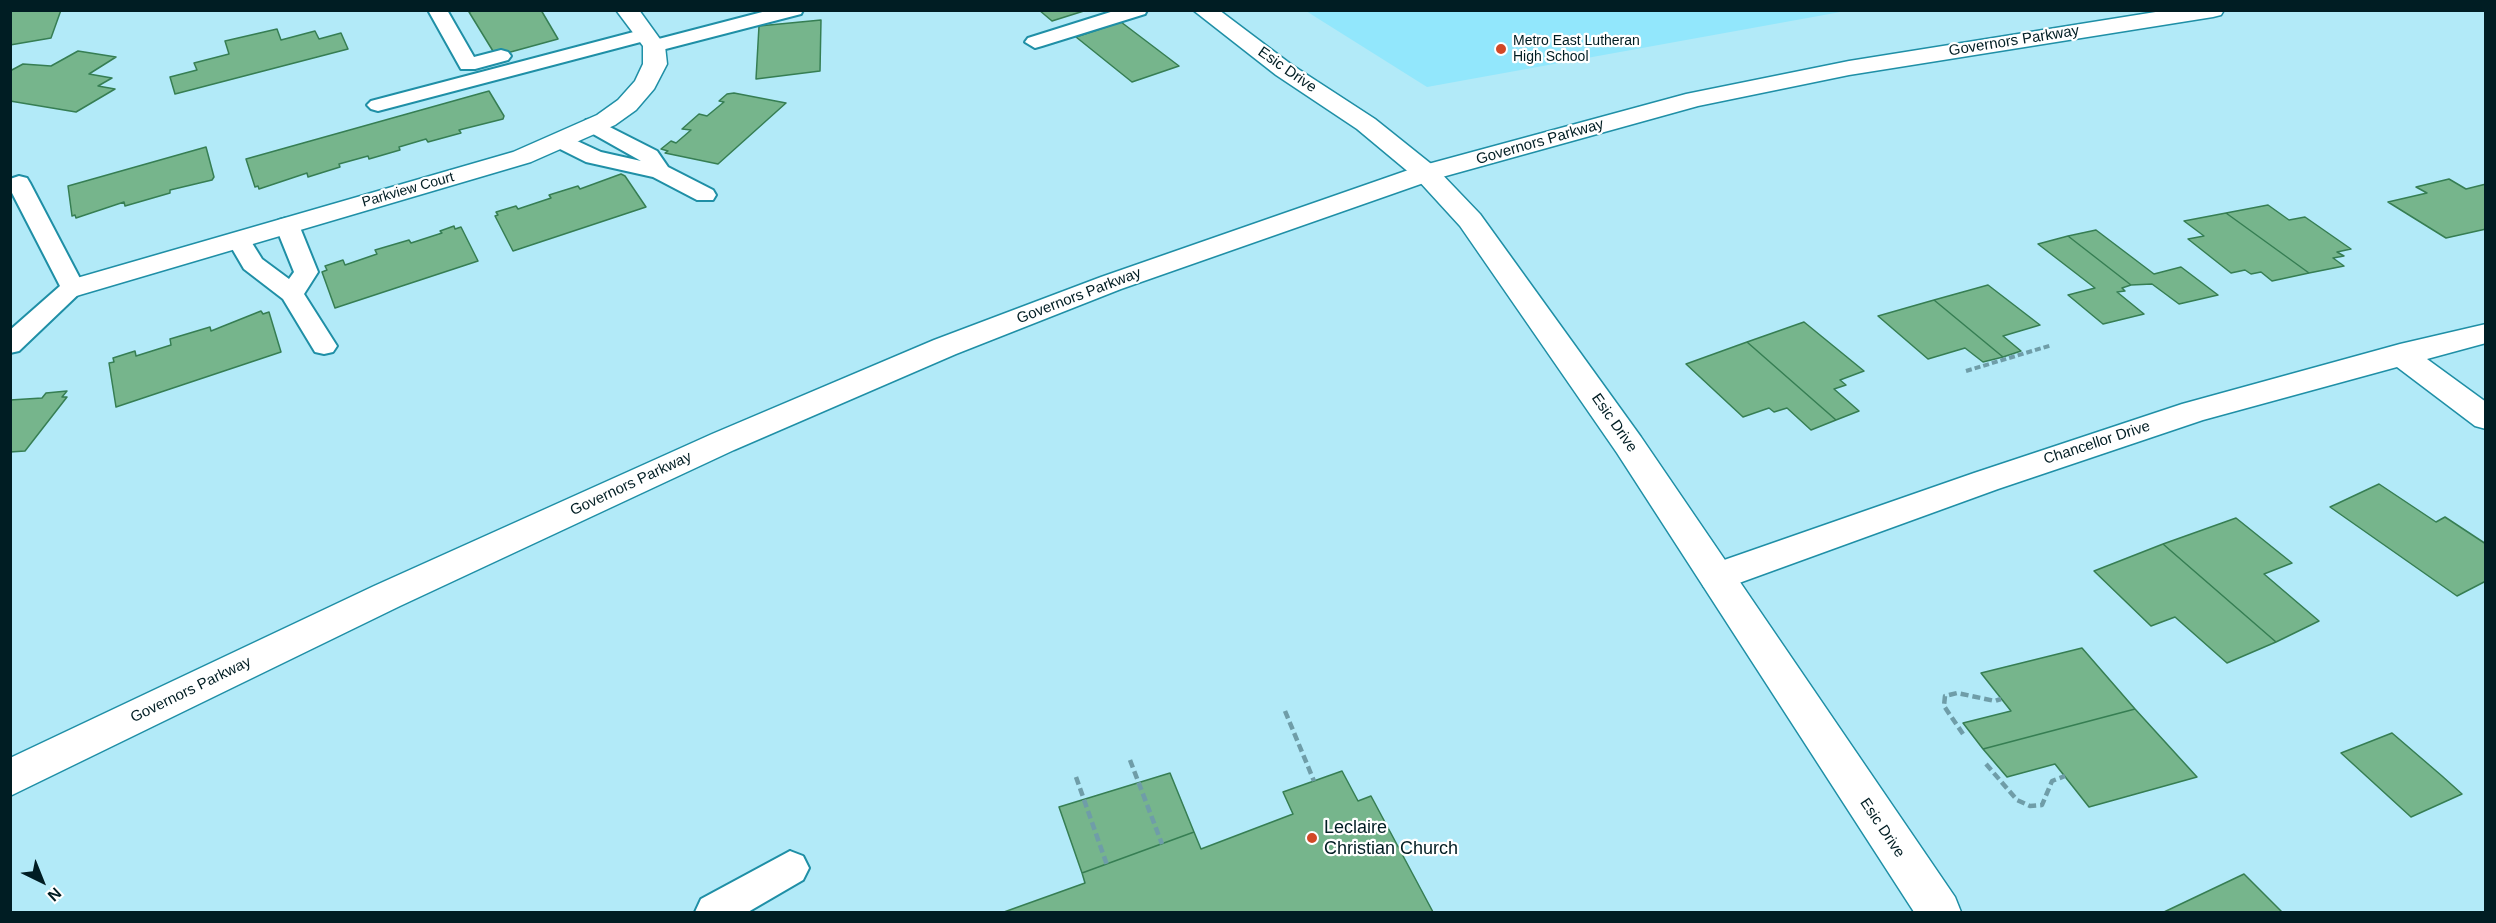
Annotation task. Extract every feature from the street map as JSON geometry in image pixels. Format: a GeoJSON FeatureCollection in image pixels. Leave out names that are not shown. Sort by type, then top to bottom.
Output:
{"type":"FeatureCollection","features":[{"type":"Feature","properties":{"kind":"street","name":"Esic Drive"},"geometry":{"type":"LineString","coordinates":[[1204,10],[1284,70],[1366,124],[1426,173],[1470,220],[1629,445],[1939,912]]}},
{"type":"Feature","properties":{"kind":"street","name":"Governors Parkway"},"geometry":{"type":"LineString","coordinates":[[10,778],[387,596],[723,442],[924,356],[1111,283],[1426,173],[1695,99],[1849,68],[2213,10]]}},
{"type":"Feature","properties":{"kind":"street","name":"Parkview Court"},"geometry":{"type":"LineString","coordinates":[[73,288],[522,157],[562,141],[627,105],[646,84],[655,64],[641,28]]}},
{"type":"Feature","properties":{"kind":"street","name":"Chancellor Drive"},"geometry":{"type":"LineString","coordinates":[[1717,577],[1974,484],[2163,422],[2400,354],[2486,333]]}},
{"type":"Feature","properties":{"kind":"street"},"geometry":{"type":"LineString","coordinates":[[2400,354],[2486,418]]}},
{"type":"Feature","properties":{"kind":"lane"},"geometry":{"type":"LineString","coordinates":[[438,10],[468,65],[641,28],[794,10]]}},
{"type":"Feature","properties":{"kind":"lane"},"geometry":{"type":"LineString","coordinates":[[1035,42],[1138,10]]}},
{"type":"Feature","properties":{"kind":"lane"},"geometry":{"type":"LineString","coordinates":[[378,105],[641,28]]}},
{"type":"Feature","properties":{"kind":"lane"},"geometry":{"type":"LineString","coordinates":[[594,125],[649,156],[660,172]]}},
{"type":"Feature","properties":{"kind":"lane"},"geometry":{"type":"LineString","coordinates":[[562,141],[594,158],[660,172],[705,195]]}},
{"type":"Feature","properties":{"kind":"lane"},"geometry":{"type":"LineString","coordinates":[[19,183],[73,288]]}},
{"type":"Feature","properties":{"kind":"lane"},"geometry":{"type":"LineString","coordinates":[[287,225],[306,272],[292,294]]}},
{"type":"Feature","properties":{"kind":"lane"},"geometry":{"type":"LineString","coordinates":[[239,240],[253,264],[292,294],[324,346]]}},
{"type":"Feature","properties":{"kind":"lane"},"geometry":{"type":"LineString","coordinates":[[10,320],[73,288]]}},
{"type":"Feature","properties":{"kind":"lane"},"geometry":{"type":"LineString","coordinates":[[10,345],[73,288]]}},
{"type":"Feature","properties":{"kind":"lane"},"geometry":{"type":"LineString","coordinates":[[714,912],[790,868]]}},
{"type":"Feature","properties":{"kind":"path"},"geometry":{"type":"LineString","coordinates":[[1966,371],[1995,360],[2052,345]]}},
{"type":"Feature","properties":{"kind":"path"},"geometry":{"type":"LineString","coordinates":[[1963,735],[1944,706],[1945,696],[1957,693],[1995,701],[2001,699]]}},
{"type":"Feature","properties":{"kind":"path"},"geometry":{"type":"LineString","coordinates":[[1285,711],[1314,781]]}},
{"type":"Feature","properties":{"kind":"path"},"geometry":{"type":"LineString","coordinates":[[1130,760],[1162,843]]}},
{"type":"Feature","properties":{"kind":"path"},"geometry":{"type":"LineString","coordinates":[[1986,764],[2017,800],[2030,806],[2042,805],[2052,781],[2065,776]]}},
{"type":"Feature","properties":{"kind":"path"},"geometry":{"type":"LineString","coordinates":[[1076,777],[1107,865]]}},
{"type":"Feature","properties":{"kind":"shaded area","name":"Metro East Lutheran High School"},"geometry":{"type":"Polygon","coordinates":[[[1306,11],[1846,11],[1427,87],[1306,11]]]}},
{"type":"Feature","properties":{"kind":"building"},"geometry":{"type":"Polygon","coordinates":[[[10,10],[61,10],[51,38],[10,45],[10,10]]]}},
{"type":"Feature","properties":{"kind":"building"},"geometry":{"type":"Polygon","coordinates":[[[475,10],[541,10],[558,39],[496,56],[469,12],[475,10]]]}},
{"type":"Feature","properties":{"kind":"building"},"geometry":{"type":"Polygon","coordinates":[[[1039,10],[1087,10],[1052,21],[1039,10]]]}},
{"type":"Feature","properties":{"kind":"building"},"geometry":{"type":"Polygon","coordinates":[[[821,20],[820,71],[756,79],[759,26],[821,20]]]}},
{"type":"Feature","properties":{"kind":"building"},"geometry":{"type":"Polygon","coordinates":[[[1121,22],[1179,66],[1132,82],[1076,37],[1121,22]]]}},
{"type":"Feature","properties":{"kind":"building"},"geometry":{"type":"Polygon","coordinates":[[[277,29],[281,40],[315,31],[319,39],[341,33],[348,49],[175,94],[170,77],[197,70],[194,63],[229,54],[225,41],[277,29]]]}},
{"type":"Feature","properties":{"kind":"building"},"geometry":{"type":"Polygon","coordinates":[[[78,51],[116,57],[89,74],[112,78],[98,86],[115,89],[76,112],[10,101],[10,71],[23,64],[51,66],[78,51]]]}},
{"type":"Feature","properties":{"kind":"building"},"geometry":{"type":"Polygon","coordinates":[[[489,91],[504,116],[503,119],[459,130],[461,133],[428,142],[426,139],[399,147],[400,150],[369,159],[368,156],[339,164],[340,167],[308,177],[307,173],[259,189],[258,186],[255,187],[246,159],[489,91]]]}},
{"type":"Feature","properties":{"kind":"building"},"geometry":{"type":"Polygon","coordinates":[[[734,93],[786,103],[718,164],[665,153],[668,151],[661,149],[671,141],[676,143],[691,130],[682,129],[699,114],[707,116],[724,102],[719,101],[727,94],[734,93]]]}},
{"type":"Feature","properties":{"kind":"building"},"geometry":{"type":"Polygon","coordinates":[[[206,147],[214,177],[212,180],[170,190],[170,193],[125,206],[124,202],[76,218],[75,215],[72,216],[68,186],[206,147]]]}},
{"type":"Feature","properties":{"kind":"building"},"geometry":{"type":"Polygon","coordinates":[[[621,174],[625,176],[646,207],[513,251],[495,216],[498,215],[496,212],[516,206],[518,209],[551,198],[549,195],[578,186],[580,189],[621,174]]]}},
{"type":"Feature","properties":{"kind":"building"},"geometry":{"type":"Polygon","coordinates":[[[2449,179],[2466,189],[2486,184],[2486,229],[2446,238],[2388,202],[2427,193],[2416,187],[2449,179]]]}},
{"type":"Feature","properties":{"kind":"building"},"geometry":{"type":"Polygon","coordinates":[[[2268,205],[2289,220],[2305,217],[2351,249],[2337,252],[2344,256],[2333,258],[2344,266],[2309,273],[2226,213],[2268,205]]]}},
{"type":"Feature","properties":{"kind":"building"},"geometry":{"type":"Polygon","coordinates":[[[2226,213],[2309,273],[2272,281],[2261,272],[2251,274],[2245,270],[2231,273],[2188,239],[2204,236],[2184,221],[2226,213]]]}},
{"type":"Feature","properties":{"kind":"building"},"geometry":{"type":"Polygon","coordinates":[[[454,226],[455,229],[461,227],[478,261],[335,308],[322,272],[327,270],[325,266],[343,260],[345,265],[377,254],[375,250],[409,240],[411,243],[442,233],[440,231],[454,226]]]}},
{"type":"Feature","properties":{"kind":"building"},"geometry":{"type":"Polygon","coordinates":[[[2096,230],[2154,274],[2181,267],[2218,295],[2179,304],[2152,284],[2131,285],[2068,236],[2096,230]]]}},
{"type":"Feature","properties":{"kind":"building"},"geometry":{"type":"Polygon","coordinates":[[[2068,236],[2131,285],[2122,288],[2125,291],[2117,292],[2144,314],[2103,324],[2068,295],[2095,288],[2038,244],[2068,236]]]}},
{"type":"Feature","properties":{"kind":"building"},"geometry":{"type":"Polygon","coordinates":[[[1988,285],[2040,325],[2003,336],[2021,351],[2003,357],[1934,300],[1988,285]]]}},
{"type":"Feature","properties":{"kind":"building"},"geometry":{"type":"Polygon","coordinates":[[[1934,300],[2003,357],[1983,362],[1965,348],[1928,359],[1878,316],[1934,300]]]}},
{"type":"Feature","properties":{"kind":"building"},"geometry":{"type":"Polygon","coordinates":[[[261,311],[263,314],[269,312],[281,352],[116,407],[109,363],[114,362],[113,358],[135,351],[136,356],[171,345],[170,339],[210,327],[211,331],[261,311]]]}},
{"type":"Feature","properties":{"kind":"building"},"geometry":{"type":"Polygon","coordinates":[[[1804,322],[1864,371],[1840,380],[1846,385],[1834,389],[1859,411],[1836,420],[1747,342],[1804,322]]]}},
{"type":"Feature","properties":{"kind":"building"},"geometry":{"type":"Polygon","coordinates":[[[1747,342],[1836,420],[1811,430],[1787,408],[1774,412],[1769,408],[1743,417],[1686,364],[1747,342]]]}},
{"type":"Feature","properties":{"kind":"building"},"geometry":{"type":"Polygon","coordinates":[[[67,391],[62,397],[67,397],[25,451],[10,452],[10,400],[42,398],[46,393],[67,391]]]}},
{"type":"Feature","properties":{"kind":"building"},"geometry":{"type":"Polygon","coordinates":[[[2379,484],[2436,522],[2445,517],[2486,544],[2486,581],[2457,596],[2330,507],[2379,484]]]}},
{"type":"Feature","properties":{"kind":"building"},"geometry":{"type":"Polygon","coordinates":[[[2236,518],[2292,563],[2264,574],[2319,621],[2276,642],[2163,544],[2236,518]]]}},
{"type":"Feature","properties":{"kind":"building"},"geometry":{"type":"Polygon","coordinates":[[[2163,544],[2276,642],[2227,663],[2175,617],[2151,626],[2094,571],[2163,544]]]}},
{"type":"Feature","properties":{"kind":"building"},"geometry":{"type":"Polygon","coordinates":[[[2082,648],[2135,709],[1983,749],[1963,723],[2011,711],[1981,673],[2082,648]]]}},
{"type":"Feature","properties":{"kind":"building"},"geometry":{"type":"Polygon","coordinates":[[[2135,709],[2197,777],[2089,807],[2055,764],[2007,777],[1983,749],[2135,709]]]}},
{"type":"Feature","properties":{"kind":"building"},"geometry":{"type":"Polygon","coordinates":[[[2392,733],[2462,794],[2411,817],[2341,753],[2392,733]]]}},
{"type":"Feature","properties":{"kind":"building","name":"Leclaire Christian Church"},"geometry":{"type":"Polygon","coordinates":[[[1342,771],[1358,801],[1371,796],[1433,912],[1004,912],[1085,883],[1082,873],[1194,832],[1201,849],[1293,814],[1283,792],[1342,771]]]}},
{"type":"Feature","properties":{"kind":"building"},"geometry":{"type":"Polygon","coordinates":[[[1170,773],[1194,832],[1082,873],[1059,807],[1170,773]]]}},
{"type":"Feature","properties":{"kind":"building"},"geometry":{"type":"Polygon","coordinates":[[[2244,874],[2282,912],[2164,912],[2244,874]]]}},
{"type":"Feature","properties":{"kind":"place","name":"Metro East Lutheran High School"},"geometry":{"type":"Point","coordinates":[1501,49]}},
{"type":"Feature","properties":{"kind":"place","name":"Leclaire Christian Church"},"geometry":{"type":"Point","coordinates":[1312,838]}}]}
